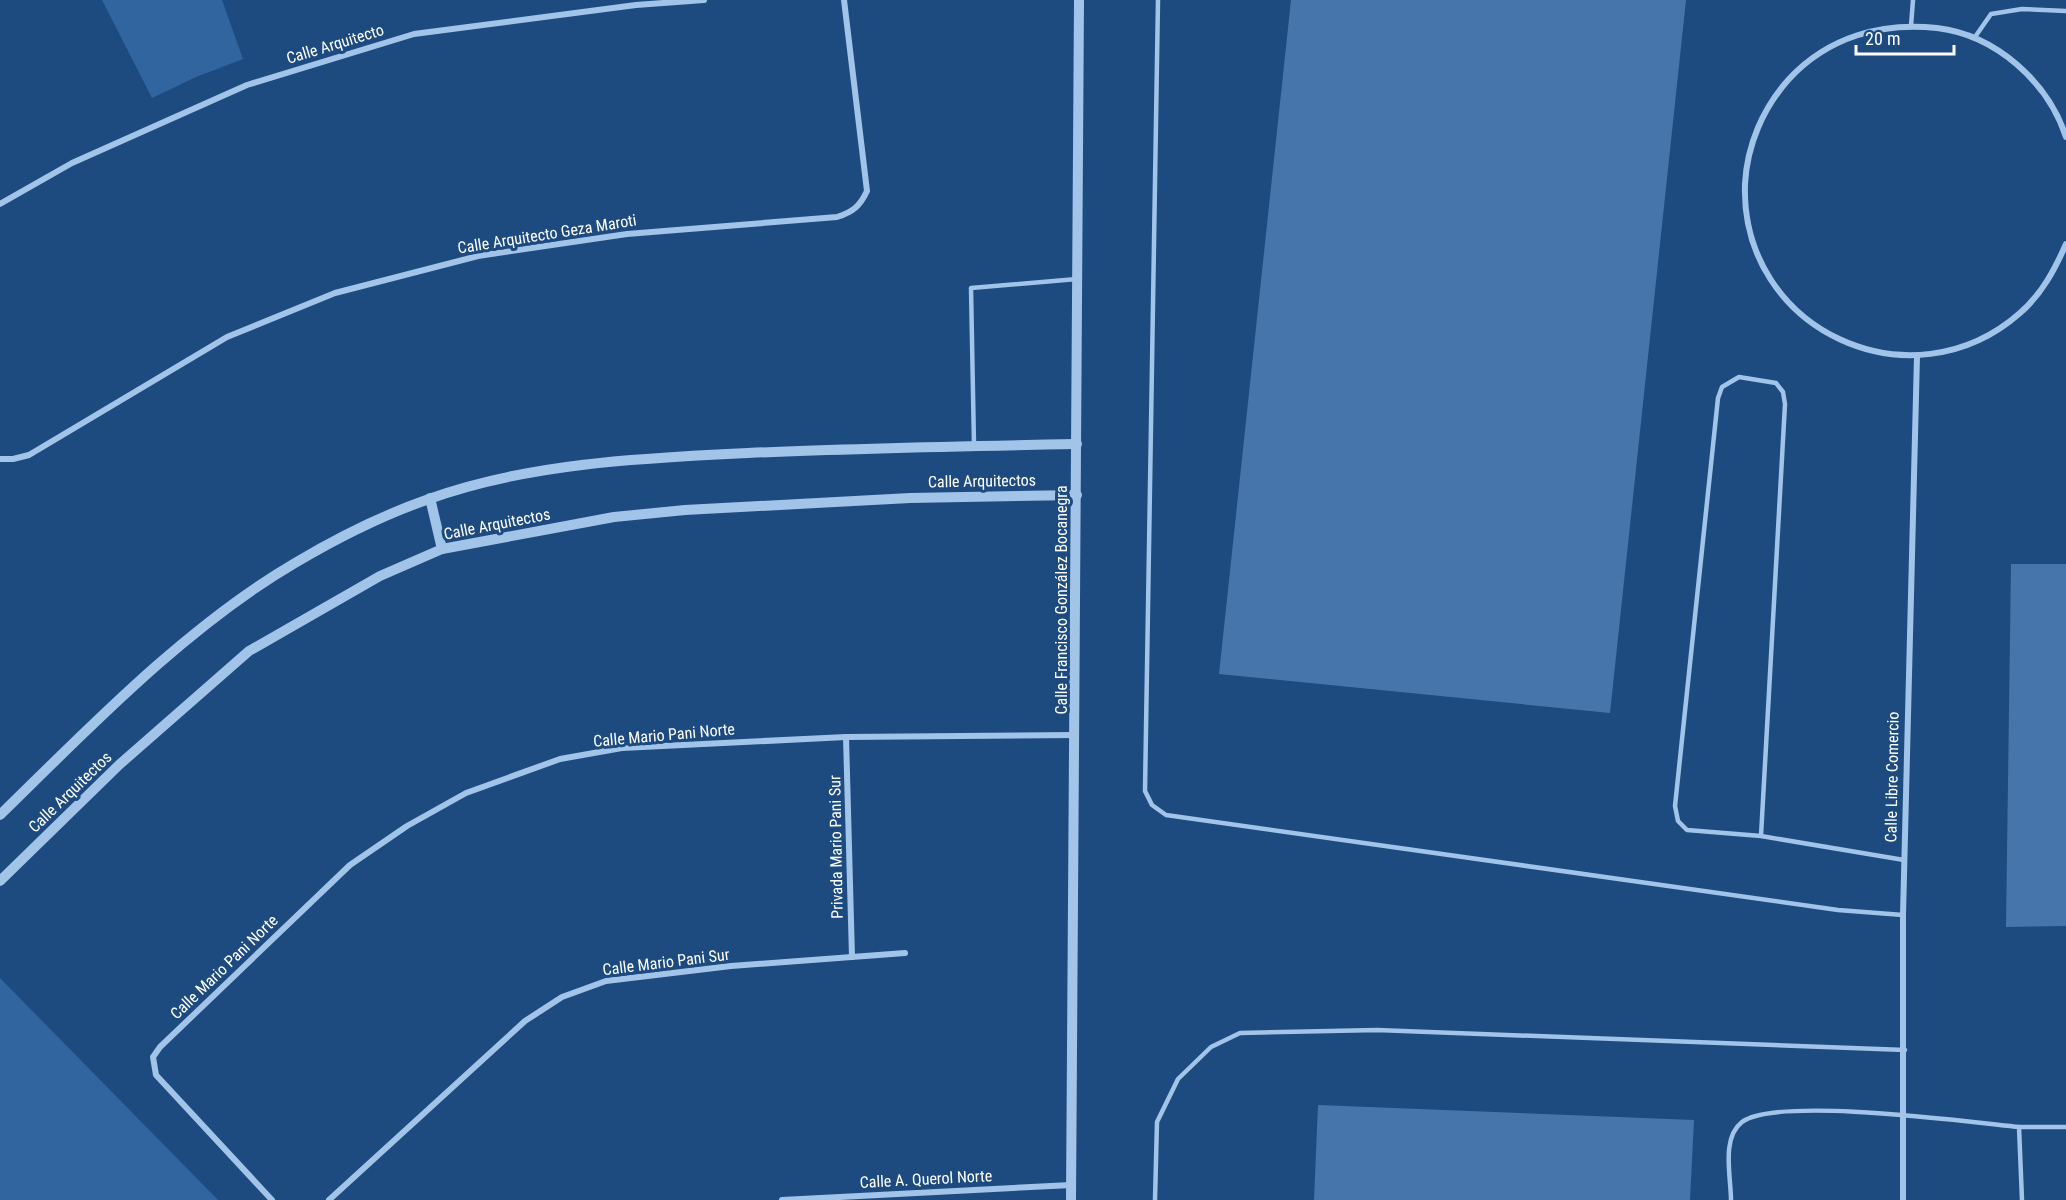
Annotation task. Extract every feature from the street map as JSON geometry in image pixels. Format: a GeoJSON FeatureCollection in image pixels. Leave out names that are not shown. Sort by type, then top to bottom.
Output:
{"type":"FeatureCollection","features":[{"type":"Feature","properties":{"kind":"street","name":"Calle Arquitecto"},"geometry":{"type":"LineString","coordinates":[[0,204],[72,164],[247,85],[414,34],[636,5],[704,0]]}},
{"type":"Feature","properties":{"kind":"street","name":"Calle Arquitecto Geza Maroti"},"geometry":{"type":"LineString","coordinates":[[0,459],[14,459],[29,454],[227,337],[335,293],[478,256],[627,234],[837,217],[849,214],[859,207],[867,191],[844,0]]}},
{"type":"Feature","properties":{"kind":"street","name":"Calle Francisco González Bocanegra"},"geometry":{"type":"LineString","coordinates":[[1071,1200],[1079,0]]}},
{"type":"Feature","properties":{"kind":"street"},"geometry":{"type":"LineString","coordinates":[[2066,137],[2054,109],[2038,86],[2019,66],[1975,37],[1941,28],[1911,26],[1881,28],[1852,36],[1826,49],[1801,66],[1775,97],[1752,141],[1746,170],[1745,200],[1749,228],[1757,255],[1771,280],[1795,310],[1834,338],[1888,355],[1917,356],[1954,349],[1998,330],[2021,313],[2040,292],[2066,244]]}},
{"type":"Feature","properties":{"kind":"street","name":"Calle Libre Comercio"},"geometry":{"type":"LineString","coordinates":[[1904,1200],[1903,915],[1917,356]]}},
{"type":"Feature","properties":{"kind":"street","name":"Calle Arquitectos"},"geometry":{"type":"LineString","coordinates":[[0,815],[208,621],[294,564],[360,529],[430,498],[519,475],[599,463],[677,456],[1077,444]]}},
{"type":"Feature","properties":{"kind":"street","name":"Calle Arquitectos"},"geometry":{"type":"LineString","coordinates":[[0,881],[120,764],[249,651],[380,576],[442,549],[614,518],[685,510],[910,498],[1077,495]]}},
{"type":"Feature","properties":{"kind":"street"},"geometry":{"type":"LineString","coordinates":[[430,498],[442,549]]}},
{"type":"Feature","properties":{"kind":"street","name":"Calle Mario Pani Norte"},"geometry":{"type":"LineString","coordinates":[[272,1200],[156,1075],[153,1057],[160,1047],[350,865],[407,826],[466,793],[560,759],[622,748],[846,737],[1074,735]]}},
{"type":"Feature","properties":{"kind":"street","name":"Privada Mario Pani Sur"},"geometry":{"type":"LineString","coordinates":[[846,737],[852,957]]}},
{"type":"Feature","properties":{"kind":"street","name":"Calle Mario Pani Sur"},"geometry":{"type":"LineString","coordinates":[[329,1200],[525,1021],[562,997],[606,981],[731,966],[904,953]]}},
{"type":"Feature","properties":{"kind":"street","name":"Calle A. Querol Norte"},"geometry":{"type":"LineString","coordinates":[[782,1200],[1071,1185]]}},
{"type":"Feature","properties":{"kind":"lane"},"geometry":{"type":"LineString","coordinates":[[1158,0],[1145,791],[1152,805],[1166,815],[1838,910],[1903,915]]}},
{"type":"Feature","properties":{"kind":"lane"},"geometry":{"type":"LineString","coordinates":[[1911,26],[1913,0]]}},
{"type":"Feature","properties":{"kind":"lane"},"geometry":{"type":"LineString","coordinates":[[1975,37],[1991,15],[2009,9],[2066,11]]}},
{"type":"Feature","properties":{"kind":"lane"},"geometry":{"type":"LineString","coordinates":[[974,446],[971,288],[1078,279]]}},
{"type":"Feature","properties":{"kind":"lane"},"geometry":{"type":"LineString","coordinates":[[1761,837],[1785,404],[1783,392],[1776,383],[1739,377],[1722,387],[1718,398],[1675,806],[1678,821],[1687,830],[1761,837],[1904,860]]}},
{"type":"Feature","properties":{"kind":"lane"},"geometry":{"type":"LineString","coordinates":[[1155,1200],[1157,1122],[1178,1079],[1211,1047],[1240,1033],[1377,1030],[1905,1050]]}},
{"type":"Feature","properties":{"kind":"lane"},"geometry":{"type":"LineString","coordinates":[[1731,1200],[1729,1142],[1742,1122],[1762,1113],[1785,1111],[1905,1114],[2019,1127],[2066,1127]]}},
{"type":"Feature","properties":{"kind":"lane"},"geometry":{"type":"LineString","coordinates":[[2019,1127],[2022,1200]]}},
{"type":"Feature","properties":{"kind":"shaded area"},"geometry":{"type":"Polygon","coordinates":[[[102,0],[222,0],[243,59],[196,77],[152,98],[102,0]]]}},
{"type":"Feature","properties":{"kind":"shaded area"},"geometry":{"type":"Polygon","coordinates":[[[0,978],[218,1200],[0,1200],[0,978]]]}},
{"type":"Feature","properties":{"kind":"building"},"geometry":{"type":"Polygon","coordinates":[[[1291,0],[1686,0],[1610,713],[1219,674],[1291,0]]]}},
{"type":"Feature","properties":{"kind":"building"},"geometry":{"type":"Polygon","coordinates":[[[2011,564],[2066,564],[2066,926],[2006,927],[2011,564]]]}},
{"type":"Feature","properties":{"kind":"building"},"geometry":{"type":"Polygon","coordinates":[[[1318,1105],[1694,1120],[1690,1200],[1314,1200],[1318,1105]]]}}]}
